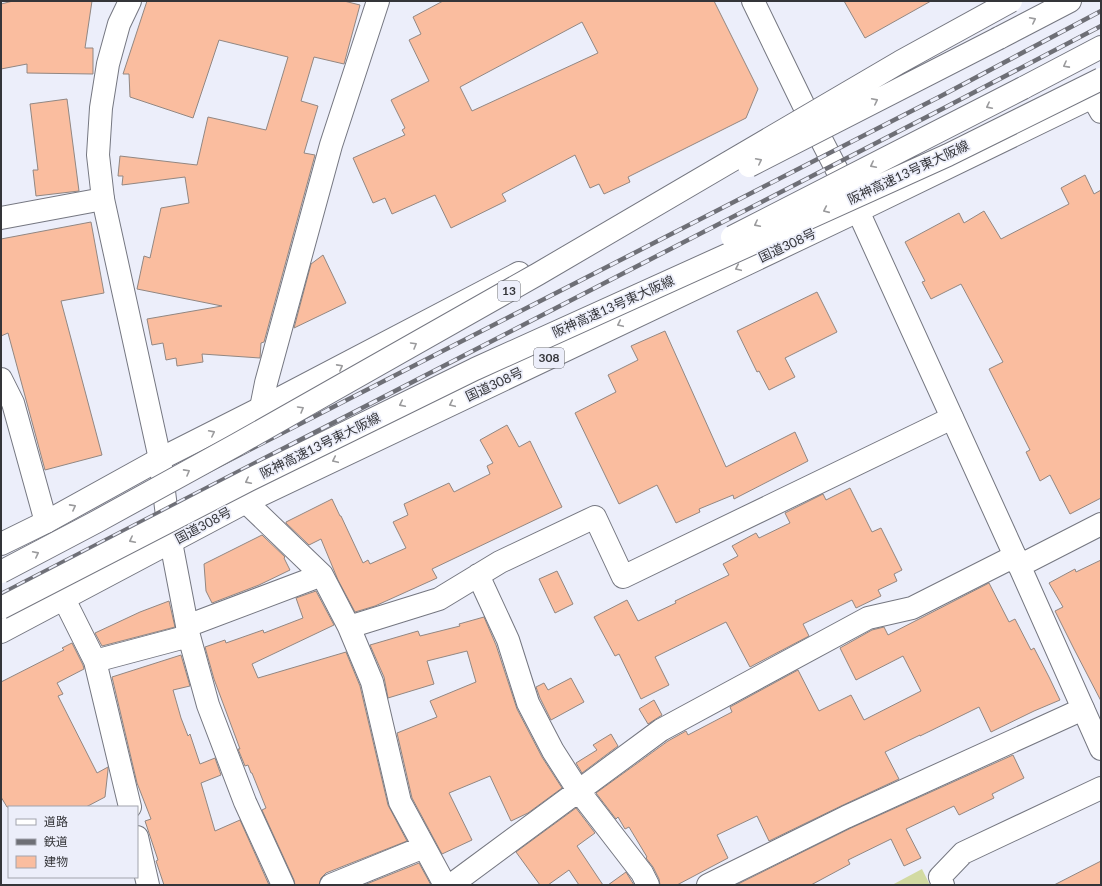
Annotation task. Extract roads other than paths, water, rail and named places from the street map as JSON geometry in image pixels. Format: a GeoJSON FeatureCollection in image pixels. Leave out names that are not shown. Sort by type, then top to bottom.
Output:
{"type":"FeatureCollection","features":[{"type":"Feature","properties":{"kind":"main road"},"geometry":{"type":"LineString","coordinates":[[130,1],[120,24],[108,64],[101,108],[98,155],[103,199],[160,459],[171,542],[188,631],[208,706],[245,802],[283,885]]}},
{"type":"Feature","properties":{"kind":"main road"},"geometry":{"type":"LineString","coordinates":[[261,408],[266,383],[331,145],[378,1]]}},
{"type":"Feature","properties":{"kind":"main road"},"geometry":{"type":"LineString","coordinates":[[754,1],[805,108],[858,211],[1083,709],[1098,737]]}},
{"type":"Feature","properties":{"kind":"main road"},"geometry":{"type":"LineString","coordinates":[[1,544],[46,522],[160,459],[261,408],[559,252],[764,134],[854,77],[988,1]]}},
{"type":"Feature","properties":{"kind":"main road","name":"13"},"geometry":{"type":"LineString","coordinates":[[1,572],[229,449],[538,274],[900,62],[1011,1]]}},
{"type":"Feature","properties":{"kind":"main road"},"geometry":{"type":"LineString","coordinates":[[538,274],[1070,1]]}},
{"type":"Feature","properties":{"kind":"main road"},"geometry":{"type":"LineString","coordinates":[[475,369],[1101,47]]}},
{"type":"Feature","properties":{"kind":"main road","name":"阪神高速13号東大阪線"},"geometry":{"type":"LineString","coordinates":[[1,608],[249,480],[475,369],[948,155],[1099,96]]}},
{"type":"Feature","properties":{"kind":"main road","name":"国道308号"},"geometry":{"type":"LineString","coordinates":[[1,632],[246,502],[1099,96]]}},
{"type":"Feature","properties":{"kind":"main road"},"geometry":{"type":"LineString","coordinates":[[1,218],[103,199]]}},
{"type":"Feature","properties":{"kind":"main road"},"geometry":{"type":"LineString","coordinates":[[1,379],[13,403],[8,411],[46,522]]}},
{"type":"Feature","properties":{"kind":"main road"},"geometry":{"type":"LineString","coordinates":[[349,627],[439,599],[500,562],[595,517],[623,577],[952,418]]}},
{"type":"Feature","properties":{"kind":"main road"},"geometry":{"type":"LineString","coordinates":[[246,502],[322,576],[349,627],[372,682],[400,802],[445,885]]}},
{"type":"Feature","properties":{"kind":"main road"},"geometry":{"type":"LineString","coordinates":[[451,885],[661,730],[868,618],[912,608],[1101,524]]}},
{"type":"Feature","properties":{"kind":"main road"},"geometry":{"type":"LineString","coordinates":[[478,575],[508,640],[528,703],[553,751],[578,790],[642,873],[648,885]]}},
{"type":"Feature","properties":{"kind":"main road"},"geometry":{"type":"LineString","coordinates":[[96,661],[188,631],[322,576]]}},
{"type":"Feature","properties":{"kind":"main road"},"geometry":{"type":"LineString","coordinates":[[64,599],[96,661],[130,806]]}},
{"type":"Feature","properties":{"kind":"main road"},"geometry":{"type":"LineString","coordinates":[[708,885],[846,817],[1083,709]]}},
{"type":"Feature","properties":{"kind":"main road"},"geometry":{"type":"LineString","coordinates":[[943,885],[940,878],[963,853],[1101,788]]}},
{"type":"Feature","properties":{"kind":"main road"},"geometry":{"type":"LineString","coordinates":[[138,841],[148,885]]}},
{"type":"Feature","properties":{"kind":"main road"},"geometry":{"type":"LineString","coordinates":[[331,885],[424,847]]}},
{"type":"Feature","properties":{"kind":"railway"},"geometry":{"type":"LineString","coordinates":[[1,577],[941,96],[1101,11]]}},
{"type":"Feature","properties":{"kind":"railway"},"geometry":{"type":"LineString","coordinates":[[1,594],[1101,26]]}}]}
